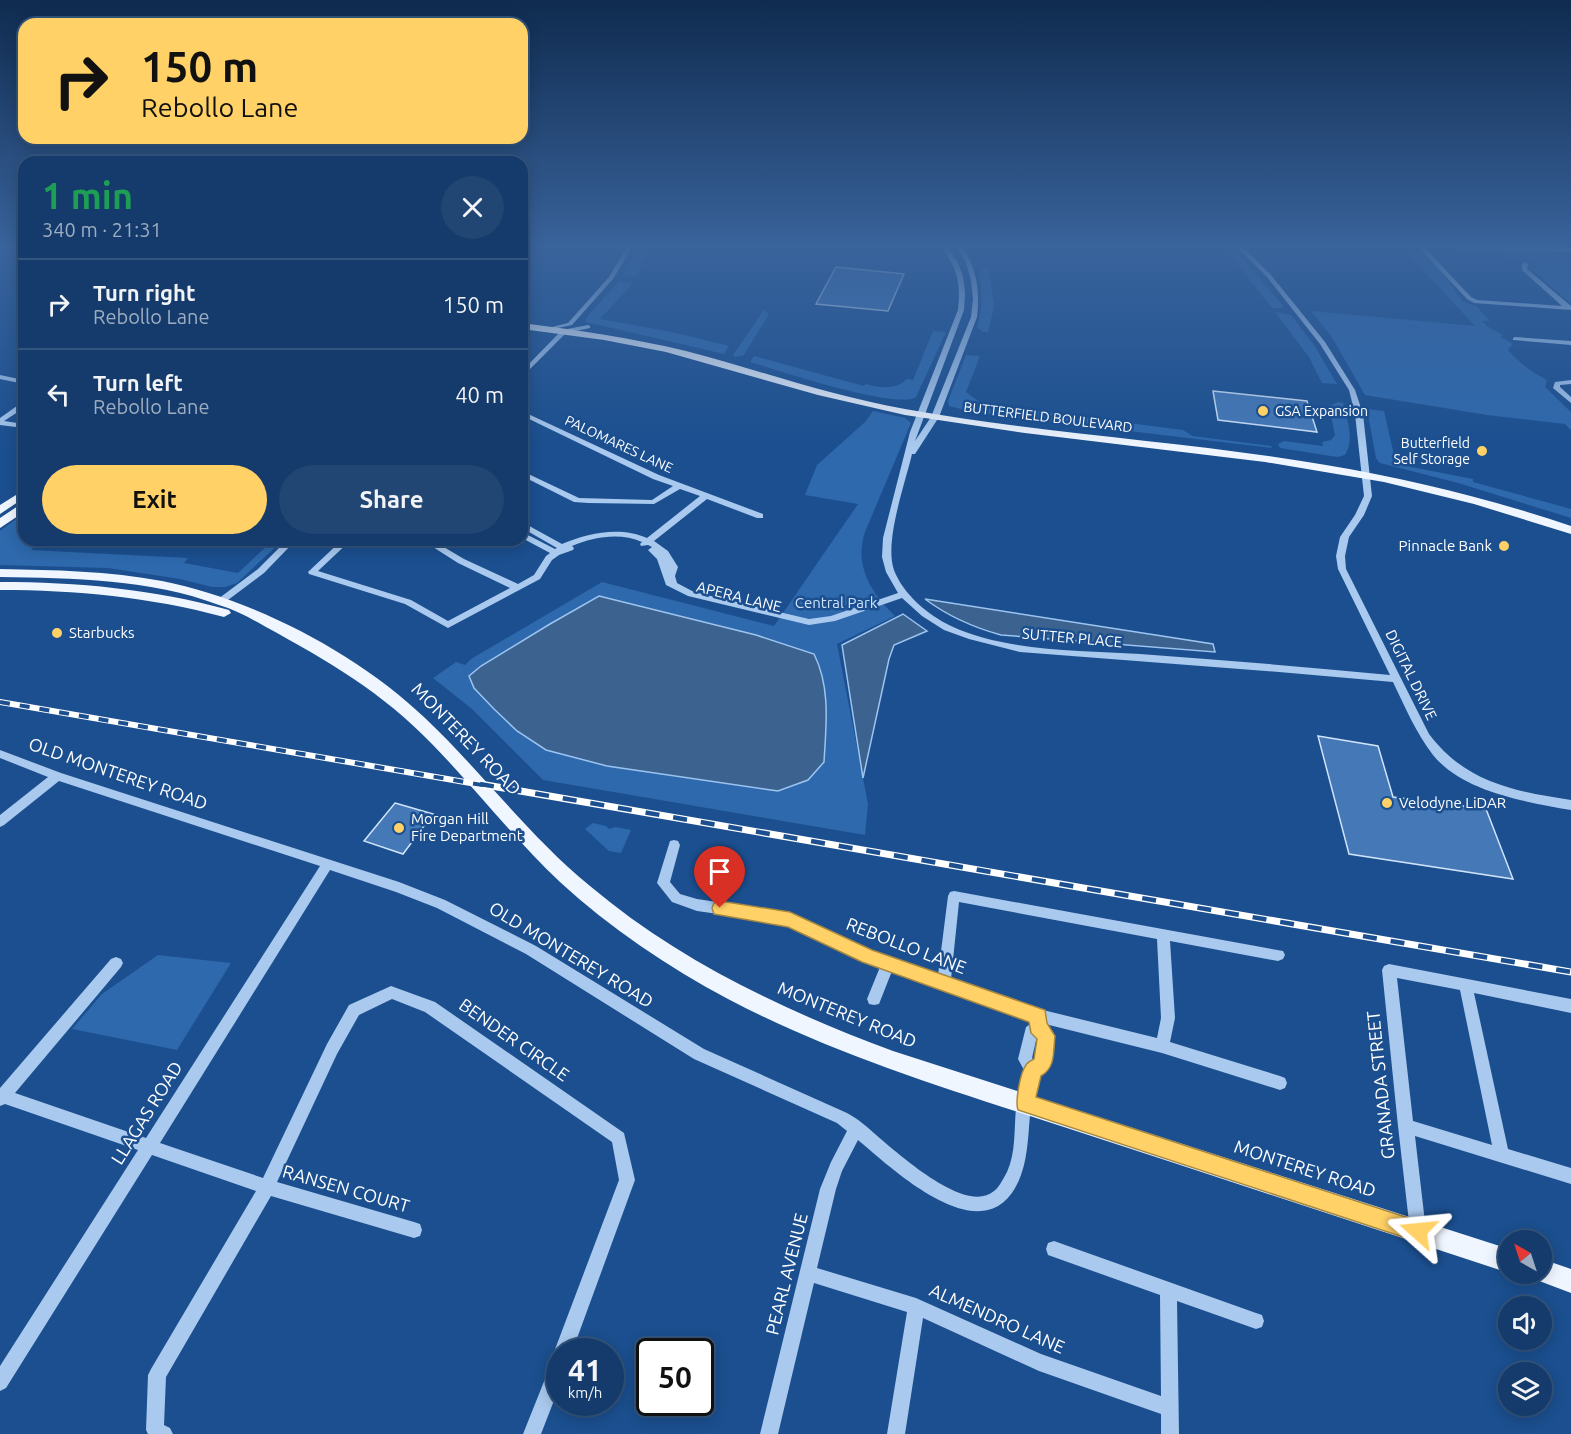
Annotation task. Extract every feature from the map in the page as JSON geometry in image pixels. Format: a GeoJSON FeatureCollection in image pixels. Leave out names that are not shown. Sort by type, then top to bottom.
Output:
{"type":"FeatureCollection","features":[{"type":"Feature","properties":{"kind":"main road","name":"BUTTERFIELD BOULEVARD"},"geometry":{"type":"LineString","coordinates":[[528,320],[660,348],[811,390],[936,413],[1290,463],[1366,471],[1472,491],[1571,521]]}},
{"type":"Feature","properties":{"kind":"main road","name":"BUTTERFIELD BOULEVARD"},"geometry":{"type":"LineString","coordinates":[[528,327],[550,329],[588,327],[676,343],[824,386],[921,410]]}},
{"type":"Feature","properties":{"kind":"main road","name":"BUTTERFIELD BOULEVARD"},"geometry":{"type":"LineString","coordinates":[[1366,471],[1456,495],[1571,530]]}},
{"type":"Feature","properties":{"kind":"main road"},"geometry":{"type":"LineString","coordinates":[[0,510],[18,497]]}},
{"type":"Feature","properties":{"kind":"main road"},"geometry":{"type":"LineString","coordinates":[[0,524],[18,510]]}},
{"type":"Feature","properties":{"kind":"main road","name":"MONTEREY ROAD"},"geometry":{"type":"LineString","coordinates":[[0,573],[78,575],[136,581],[221,601],[255,614],[338,658],[396,699],[436,737],[556,867],[611,914],[676,959],[753,1003],[841,1043],[1498,1257]]}},
{"type":"Feature","properties":{"kind":"main road","name":"MONTEREY ROAD"},"geometry":{"type":"LineString","coordinates":[[0,586],[123,591],[185,602],[247,621],[273,625]]}},
{"type":"Feature","properties":{"kind":"main road"},"geometry":{"type":"LineString","coordinates":[[1552,1274],[1571,1281]]}},
{"type":"Feature","properties":{"kind":"street"},"geometry":{"type":"LineString","coordinates":[[528,369],[580,314]]}},
{"type":"Feature","properties":{"kind":"street","name":"SUTTER PLACE"},"geometry":{"type":"LineString","coordinates":[[959,314],[921,410],[887,548],[890,572],[905,596],[925,615],[947,628],[972,638],[1020,649],[1396,679]]}},
{"type":"Feature","properties":{"kind":"street","name":"SUTTER PLACE"},"geometry":{"type":"LineString","coordinates":[[908,458],[936,413],[969,332],[974,314]]}},
{"type":"Feature","properties":{"kind":"street"},"geometry":{"type":"LineString","coordinates":[[1300,314],[1323,343],[1352,390],[1359,414],[1366,471]]}},
{"type":"Feature","properties":{"kind":"street"},"geometry":{"type":"LineString","coordinates":[[1515,339],[1571,343]]}},
{"type":"Feature","properties":{"kind":"street"},"geometry":{"type":"LineString","coordinates":[[0,377],[18,381]]}},
{"type":"Feature","properties":{"kind":"street"},"geometry":{"type":"LineString","coordinates":[[1571,382],[1557,383],[1556,388],[1571,401]]}},
{"type":"Feature","properties":{"kind":"street"},"geometry":{"type":"LineString","coordinates":[[0,422],[18,409]]}},
{"type":"Feature","properties":{"kind":"street"},"geometry":{"type":"LineString","coordinates":[[14,412],[18,413]]}},
{"type":"Feature","properties":{"kind":"street","name":"PALOMARES LANE"},"geometry":{"type":"LineString","coordinates":[[528,416],[678,486],[760,516]]}},
{"type":"Feature","properties":{"kind":"street"},"geometry":{"type":"LineString","coordinates":[[0,422],[18,425]]}},
{"type":"Feature","properties":{"kind":"street","name":"DIGITAL DRIVE"},"geometry":{"type":"LineString","coordinates":[[1366,471],[1368,496],[1366,506],[1350,527],[1339,552],[1342,569],[1425,736],[1444,760],[1481,784],[1532,799],[1571,805]]}},
{"type":"Feature","properties":{"kind":"street"},"geometry":{"type":"LineString","coordinates":[[528,476],[577,500],[588,501],[654,502],[678,486]]}},
{"type":"Feature","properties":{"kind":"street"},"geometry":{"type":"LineString","coordinates":[[528,537],[559,550],[599,541],[646,543],[705,496]]}},
{"type":"Feature","properties":{"kind":"street"},"geometry":{"type":"LineString","coordinates":[[528,529],[559,550]]}},
{"type":"Feature","properties":{"kind":"street","name":"APERA LANE"},"geometry":{"type":"LineString","coordinates":[[646,543],[661,558],[667,580],[674,593],[682,598],[801,627],[834,625],[905,596]]}},
{"type":"Feature","properties":{"kind":"street"},"geometry":{"type":"LineString","coordinates":[[221,601],[261,571],[286,546]]}},
{"type":"Feature","properties":{"kind":"street"},"geometry":{"type":"LineString","coordinates":[[340,546],[312,572],[408,602],[448,625],[537,577],[559,550]]}},
{"type":"Feature","properties":{"kind":"street"},"geometry":{"type":"LineString","coordinates":[[436,546],[461,561],[517,587]]}},
{"type":"Feature","properties":{"kind":"street","name":"OLD MONTEREY ROAD"},"geometry":{"type":"LineString","coordinates":[[0,754],[57,776],[399,887],[485,925],[531,950],[699,1054],[825,1109],[857,1128],[938,1193],[965,1204],[989,1203],[1002,1196],[1015,1172],[1025,1103]]}},
{"type":"Feature","properties":{"kind":"street"},"geometry":{"type":"LineString","coordinates":[[0,822],[57,776]]}},
{"type":"Feature","properties":{"kind":"street","name":"REBOLLO LANE"},"geometry":{"type":"LineString","coordinates":[[674,844],[663,883],[676,898],[697,905],[790,920],[888,963],[944,982],[1038,1022],[1162,1046],[1280,1083]]}},
{"type":"Feature","properties":{"kind":"street","name":"LLAGAS ROAD"},"geometry":{"type":"LineString","coordinates":[[0,1382],[327,865]]}},
{"type":"Feature","properties":{"kind":"street"},"geometry":{"type":"LineString","coordinates":[[944,982],[954,896],[1278,955]]}},
{"type":"Feature","properties":{"kind":"street"},"geometry":{"type":"LineString","coordinates":[[1162,1046],[1168,1018],[1163,934]]}},
{"type":"Feature","properties":{"kind":"street"},"geometry":{"type":"LineString","coordinates":[[116,963],[1,1097],[267,1187]]}},
{"type":"Feature","properties":{"kind":"street"},"geometry":{"type":"LineString","coordinates":[[874,999],[888,963]]}},
{"type":"Feature","properties":{"kind":"street","name":"GRANADA STREET"},"geometry":{"type":"LineString","coordinates":[[1418,1231],[1389,970],[1466,986]]}},
{"type":"Feature","properties":{"kind":"street"},"geometry":{"type":"LineString","coordinates":[[1502,1156],[1466,986],[1571,1006]]}},
{"type":"Feature","properties":{"kind":"street","name":"BENDER CIRCLE"},"geometry":{"type":"LineString","coordinates":[[164,1434],[155,1430],[157,1375],[267,1187],[332,1049],[354,1010],[391,992],[430,1007],[619,1138],[627,1180],[568,1338]]}},
{"type":"Feature","properties":{"kind":"street"},"geometry":{"type":"LineString","coordinates":[[1025,1103],[1033,1071],[1042,1064],[1046,1036],[1038,1022]]}},
{"type":"Feature","properties":{"kind":"street"},"geometry":{"type":"LineString","coordinates":[[1405,1126],[1571,1176]]}},
{"type":"Feature","properties":{"kind":"street","name":"PEARL AVENUE"},"geometry":{"type":"LineString","coordinates":[[770,1434],[807,1273],[832,1178],[857,1128]]}},
{"type":"Feature","properties":{"kind":"street","name":"RANSEN COURT"},"geometry":{"type":"LineString","coordinates":[[267,1187],[414,1230]]}},
{"type":"Feature","properties":{"kind":"street"},"geometry":{"type":"LineString","coordinates":[[1054,1249],[1256,1321]]}},
{"type":"Feature","properties":{"kind":"street","name":"ALMENDRO LANE"},"geometry":{"type":"LineString","coordinates":[[807,1273],[916,1306],[1039,1362],[1169,1408]]}},
{"type":"Feature","properties":{"kind":"street"},"geometry":{"type":"LineString","coordinates":[[1168,1291],[1170,1434]]}},
{"type":"Feature","properties":{"kind":"street"},"geometry":{"type":"LineString","coordinates":[[896,1434],[916,1306]]}},
{"type":"Feature","properties":{"kind":"street"},"geometry":{"type":"LineString","coordinates":[[532,1434],[546,1398]]}},
{"type":"Feature","properties":{"kind":"green space"},"geometry":{"type":"Polygon","coordinates":[[[590,314],[605,314],[600,319],[672,332],[729,346],[724,354],[586,322],[590,314]]]}},
{"type":"Feature","properties":{"kind":"green space"},"geometry":{"type":"Polygon","coordinates":[[[761,314],[769,314],[744,355],[735,357],[733,355],[761,314]]]}},
{"type":"Feature","properties":{"kind":"green space"},"geometry":{"type":"Polygon","coordinates":[[[980,314],[992,314],[988,332],[983,332],[977,327],[980,314]]]}},
{"type":"Feature","properties":{"kind":"green space"},"geometry":{"type":"Polygon","coordinates":[[[1276,314],[1291,315],[1314,345],[1337,384],[1322,383],[1309,357],[1276,314]]]}},
{"type":"Feature","properties":{"kind":"green space"},"geometry":{"type":"Polygon","coordinates":[[[1313,314],[1343,314],[1475,326],[1464,314],[1483,314],[1490,321],[1482,321],[1513,344],[1508,350],[1531,371],[1547,380],[1545,387],[1571,412],[1571,430],[1565,424],[1487,415],[1365,395],[1333,339],[1313,314]]]}},
{"type":"Feature","properties":{"kind":"green space"},"geometry":{"type":"Polygon","coordinates":[[[933,331],[946,332],[916,397],[905,400],[862,394],[750,362],[754,356],[864,386],[866,384],[882,387],[893,386],[907,379],[913,380],[933,331]]]}},
{"type":"Feature","properties":{"kind":"green space"},"geometry":{"type":"Polygon","coordinates":[[[966,355],[980,356],[966,392],[982,404],[1055,413],[1055,422],[973,412],[949,406],[948,401],[966,355]]]}},
{"type":"Feature","properties":{"kind":"green space"},"geometry":{"type":"Polygon","coordinates":[[[1338,402],[1343,403],[1350,436],[1345,455],[1337,457],[1280,448],[1278,444],[1284,441],[1323,446],[1322,442],[1331,440],[1335,435],[1329,406],[1338,402]]]}},
{"type":"Feature","properties":{"kind":"green space"},"geometry":{"type":"Polygon","coordinates":[[[1367,409],[1384,411],[1396,464],[1473,479],[1473,482],[1571,509],[1571,518],[1458,483],[1380,463],[1376,458],[1367,409]]]}},
{"type":"Feature","properties":{"kind":"green space","name":"Central Park"},"geometry":{"type":"Polygon","coordinates":[[[873,411],[905,418],[911,423],[862,544],[863,567],[867,578],[879,598],[895,616],[837,644],[868,804],[865,835],[543,780],[472,709],[433,678],[456,662],[465,665],[471,659],[602,582],[774,626],[858,504],[805,495],[817,465],[865,422],[873,411]]]}},
{"type":"Feature","properties":{"kind":"green space"},"geometry":{"type":"Polygon","coordinates":[[[1066,415],[1183,430],[1193,436],[1271,446],[1272,448],[1070,424],[1066,422],[1066,415]]]}},
{"type":"Feature","properties":{"kind":"green space"},"geometry":{"type":"Polygon","coordinates":[[[18,518],[18,546],[35,546],[31,550],[188,558],[184,563],[238,573],[267,546],[277,546],[237,583],[225,587],[212,587],[180,579],[108,568],[0,565],[0,531],[18,518]]]}},
{"type":"Feature","properties":{"kind":"green space"},"geometry":{"type":"Polygon","coordinates":[[[593,823],[609,829],[616,827],[631,830],[621,853],[609,851],[585,829],[593,823]]]}},
{"type":"Feature","properties":{"kind":"green space"},"geometry":{"type":"Polygon","coordinates":[[[158,955],[231,963],[177,1050],[72,1029],[102,994],[158,955]]]}},
{"type":"Feature","properties":{"kind":"shaded area"},"geometry":{"type":"Polygon","coordinates":[[[599,596],[756,635],[814,654],[825,694],[824,762],[808,780],[778,791],[607,766],[546,750],[517,731],[474,688],[469,676],[481,666],[599,596]]]}},
{"type":"Feature","properties":{"kind":"shaded area"},"geometry":{"type":"Polygon","coordinates":[[[925,599],[1213,644],[1215,652],[1001,635],[961,621],[925,599]]]}},
{"type":"Feature","properties":{"kind":"shaded area"},"geometry":{"type":"Polygon","coordinates":[[[903,614],[927,631],[894,645],[863,778],[842,645],[903,614]]]}},
{"type":"Feature","properties":{"kind":"building","name":"GSA Expansion"},"geometry":{"type":"Polygon","coordinates":[[[1213,391],[1307,401],[1317,432],[1218,420],[1213,391]]]}},
{"type":"Feature","properties":{"kind":"building","name":"Velodyne LiDAR"},"geometry":{"type":"Polygon","coordinates":[[[1318,736],[1378,746],[1393,797],[1486,809],[1513,879],[1349,854],[1318,736]]]}},
{"type":"Feature","properties":{"kind":"building","name":"Morgan Hill Fire Department"},"geometry":{"type":"Polygon","coordinates":[[[395,803],[433,814],[403,854],[364,841],[395,803]]]}},
{"type":"Feature","properties":{"kind":"railway"},"geometry":{"type":"LineString","coordinates":[[0,702],[488,786]]}},
{"type":"Feature","properties":{"kind":"railway"},"geometry":{"type":"LineString","coordinates":[[480,784],[1571,972]]}},
{"type":"Feature","properties":{"kind":"place","name":"GSA Expansion"},"geometry":{"type":"Point","coordinates":[1263,411]}},
{"type":"Feature","properties":{"kind":"place","name":"Butterfield Self Storage"},"geometry":{"type":"Point","coordinates":[1482,451]}},
{"type":"Feature","properties":{"kind":"place","name":"Pinnacle Bank"},"geometry":{"type":"Point","coordinates":[1504,546]}},
{"type":"Feature","properties":{"kind":"place","name":"Starbucks"},"geometry":{"type":"Point","coordinates":[57,633]}},
{"type":"Feature","properties":{"kind":"place","name":"Velodyne LiDAR"},"geometry":{"type":"Point","coordinates":[1387,803]}},
{"type":"Feature","properties":{"kind":"place","name":"Morgan Hill Fire Department"},"geometry":{"type":"Point","coordinates":[399,828]}},
{"type":"Feature","properties":{"kind":"route"},"geometry":{"type":"LineString","coordinates":[[720,908],[790,920],[868,957],[1039,1016],[1038,1027],[1046,1036],[1042,1064],[1033,1071],[1025,1103],[1418,1231]]}}]}
